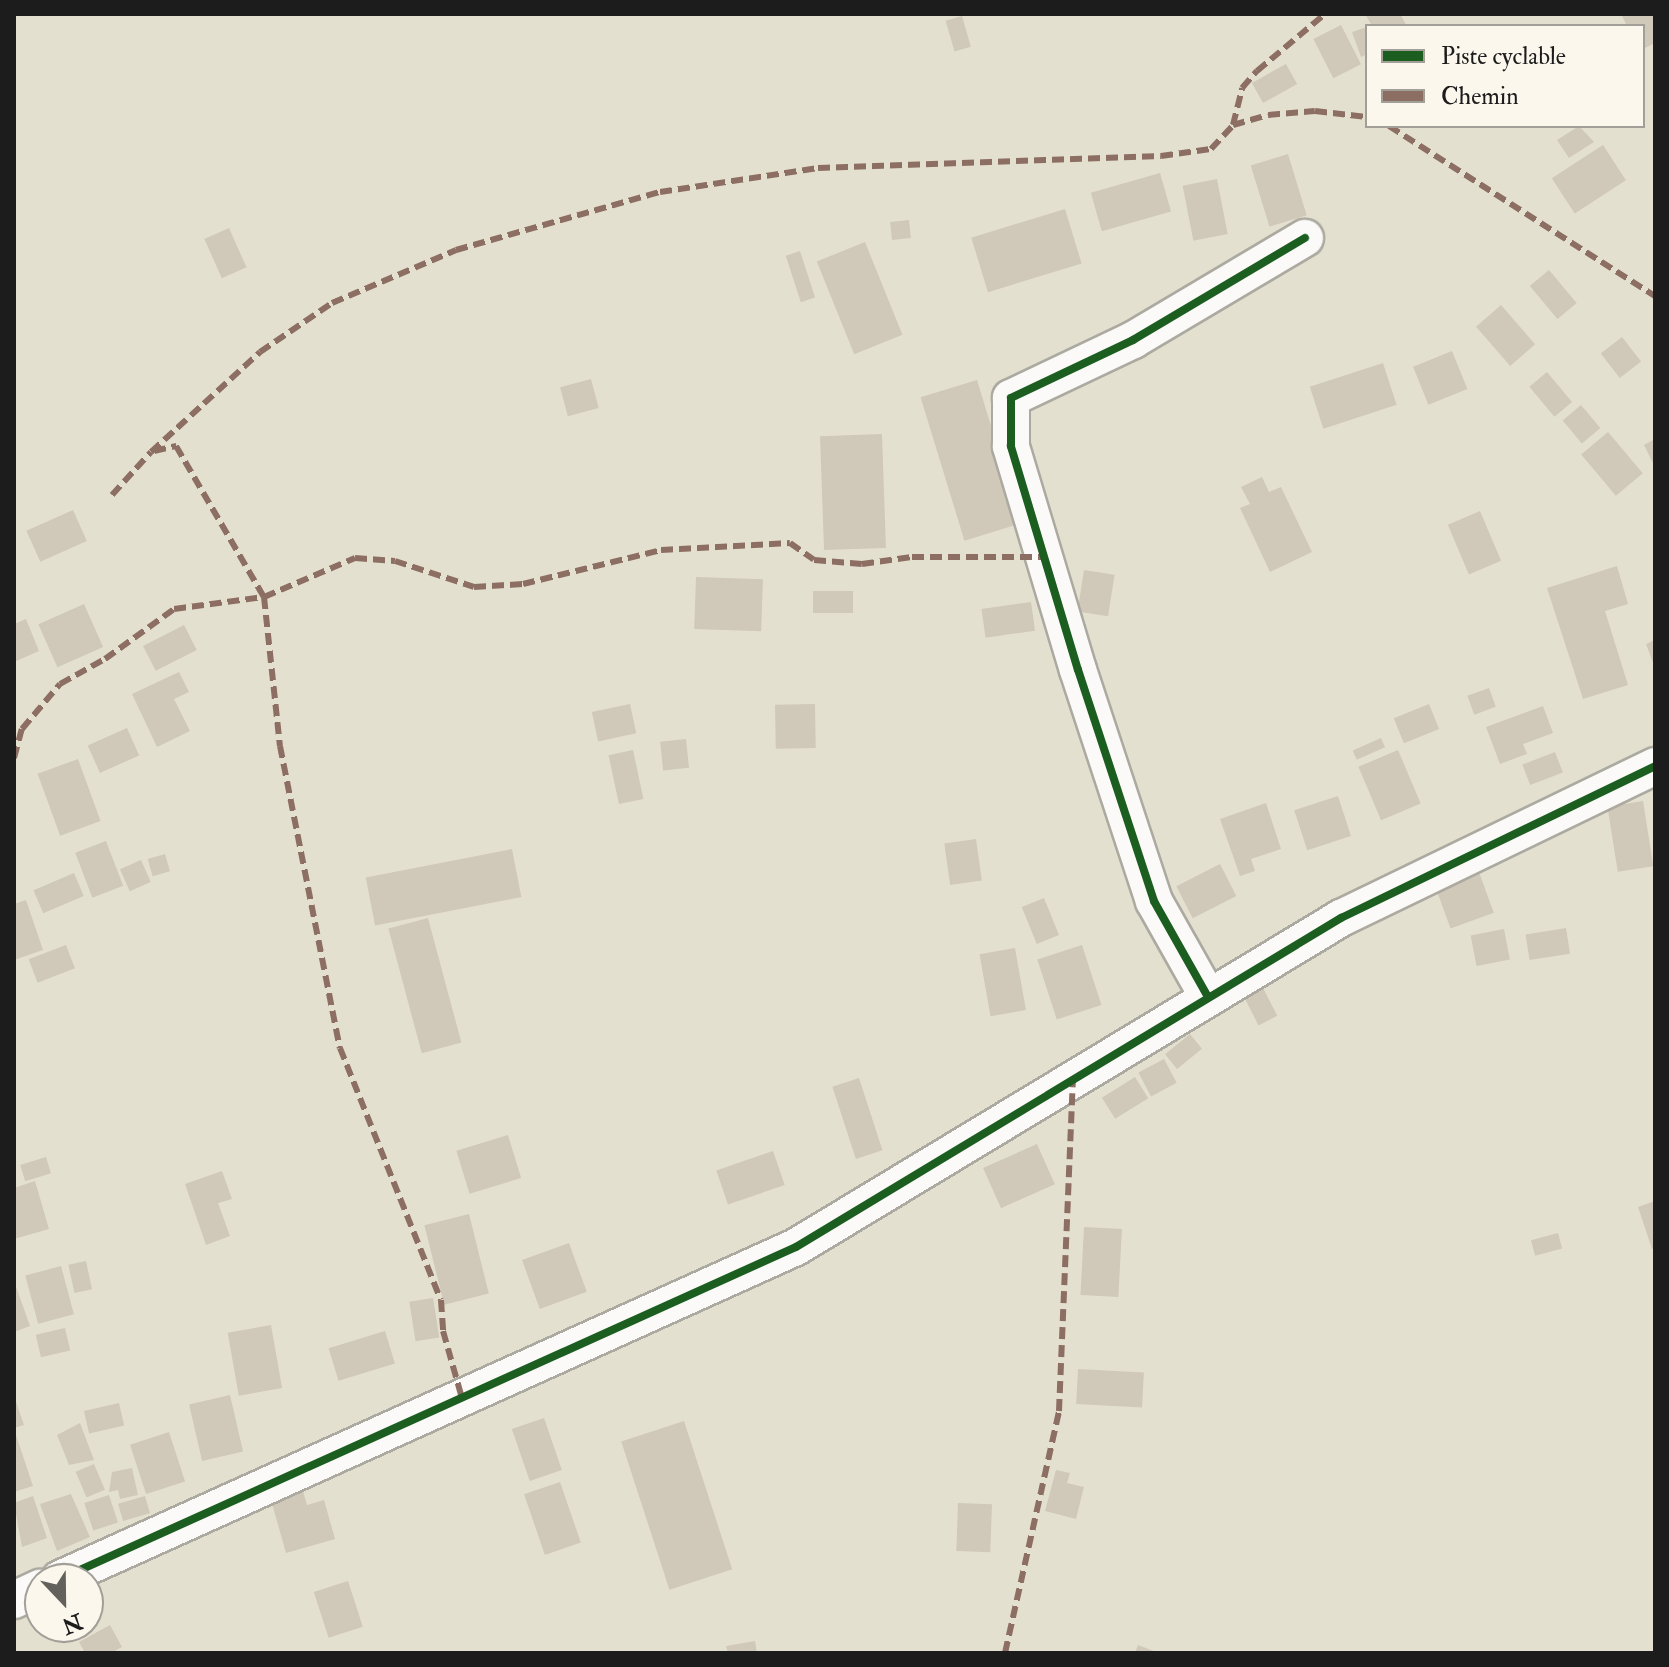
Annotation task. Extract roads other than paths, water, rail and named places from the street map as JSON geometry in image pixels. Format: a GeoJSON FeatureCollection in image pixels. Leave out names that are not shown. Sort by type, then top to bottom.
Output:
{"type":"FeatureCollection","features":[{"type":"Feature","properties":{"kind":"street"},"geometry":{"type":"LineString","coordinates":[[1208,997],[1154,901],[1078,670],[1011,446],[1011,398],[1133,340],[1305,238]]}},
{"type":"Feature","properties":{"kind":"street"},"geometry":{"type":"LineString","coordinates":[[95,1563],[796,1247],[1341,918],[1655,766]]}}]}
